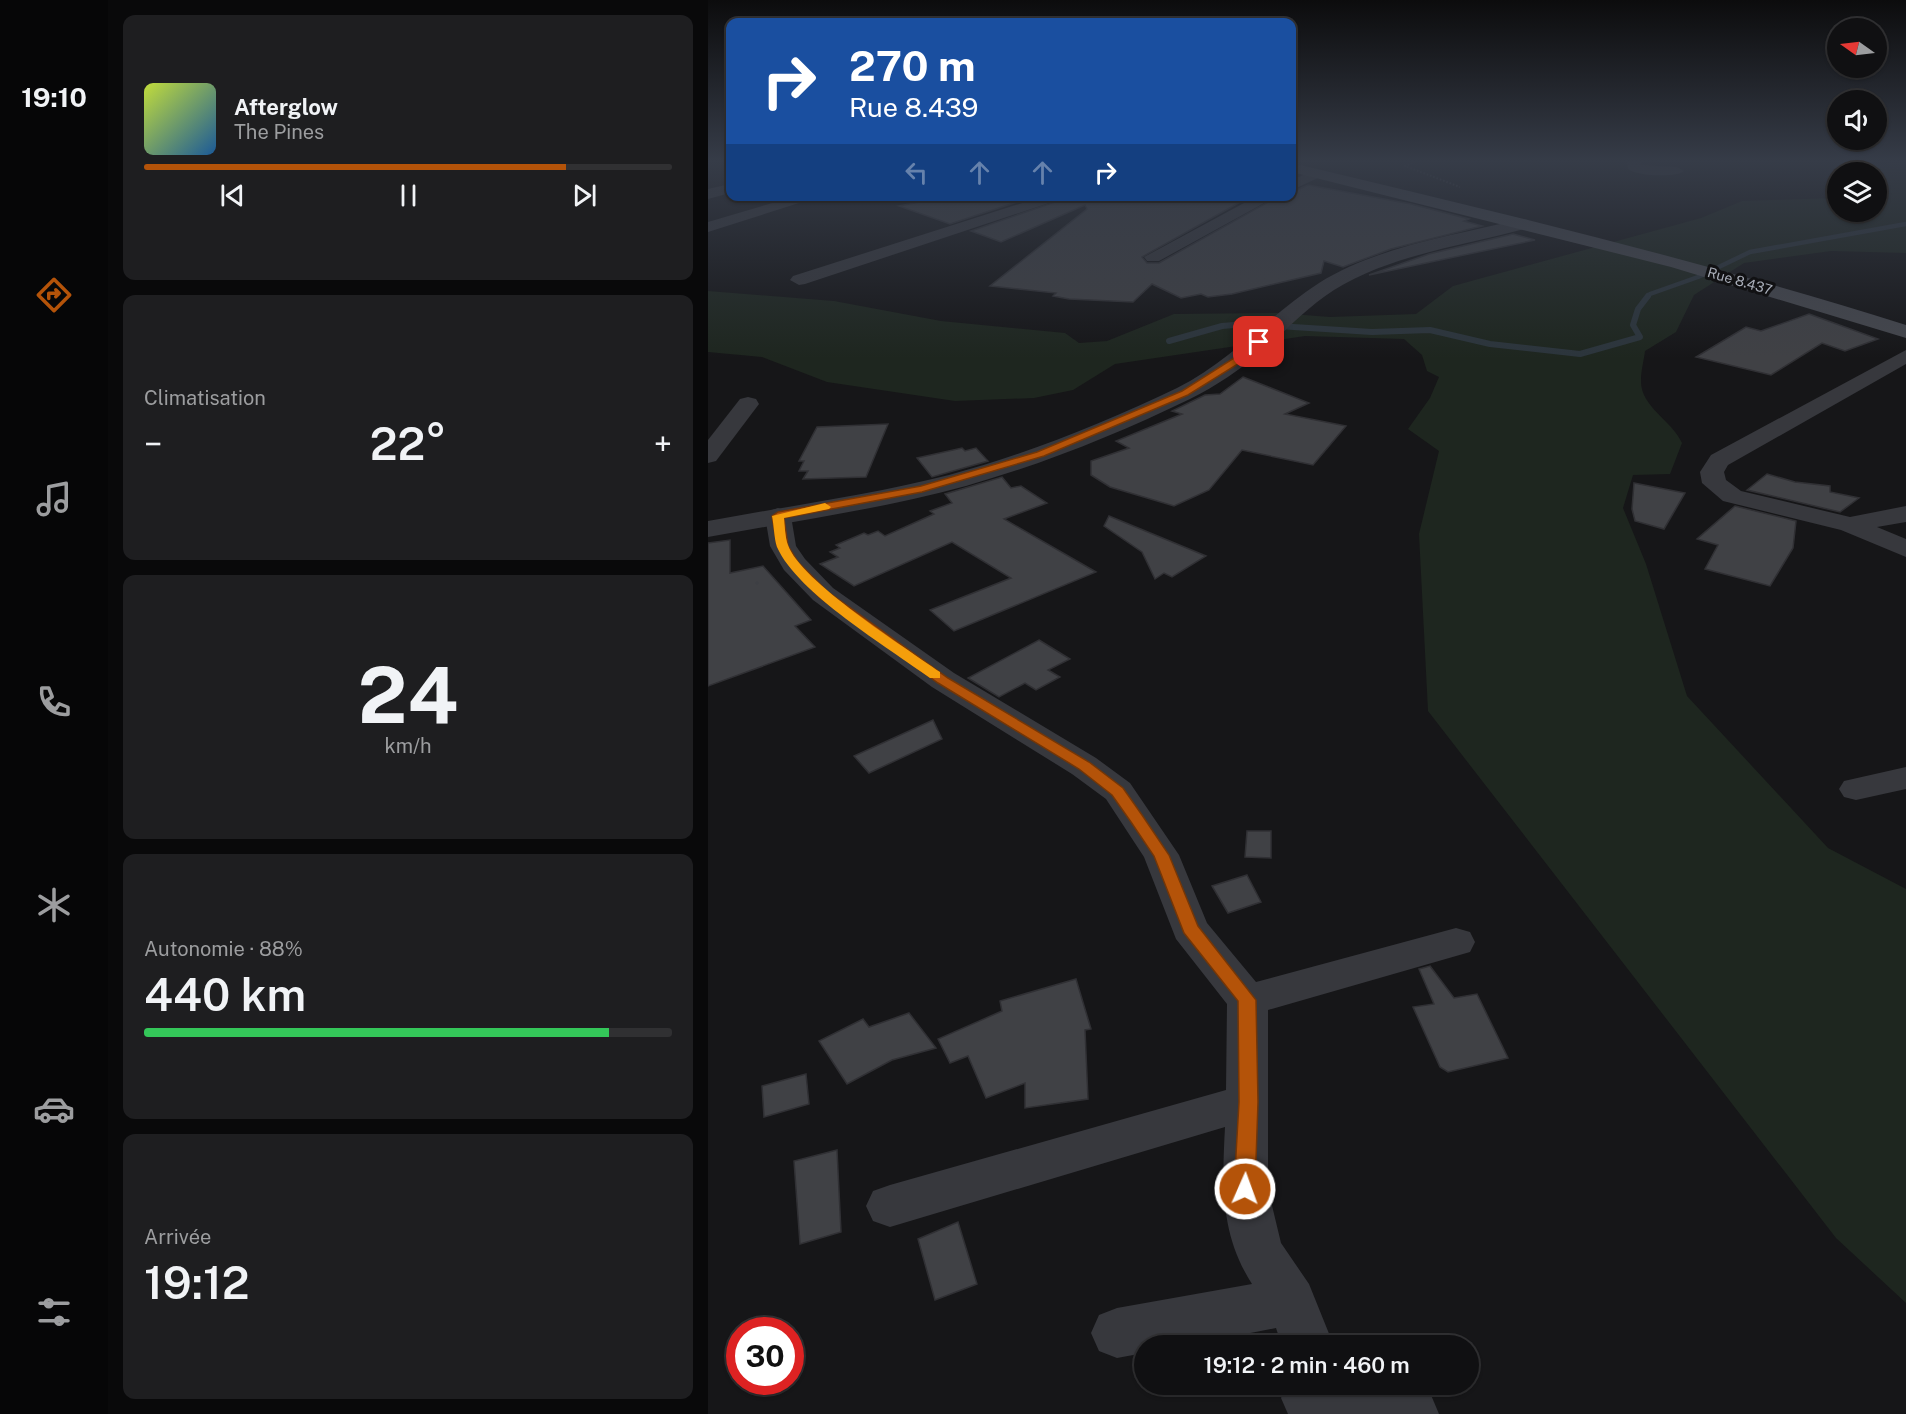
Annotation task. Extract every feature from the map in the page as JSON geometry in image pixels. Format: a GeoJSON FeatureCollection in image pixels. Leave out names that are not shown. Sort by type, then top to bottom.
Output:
{"type":"FeatureCollection","features":[{"type":"Feature","properties":{"kind":"main road","name":"Rue 8.437"},"geometry":{"type":"LineString","coordinates":[[1530,226],[1719,274],[1905,331]]}},
{"type":"Feature","properties":{"kind":"street"},"geometry":{"type":"LineString","coordinates":[[798,280],[963,226]]}},
{"type":"Feature","properties":{"kind":"street"},"geometry":{"type":"LineString","coordinates":[[1153,257],[1212,226]]}},
{"type":"Feature","properties":{"kind":"street"},"geometry":{"type":"LineString","coordinates":[[708,529],[922,489],[1040,454],[1107,428],[1209,380],[1243,357],[1280,323],[1330,285],[1383,260],[1463,242],[1515,226]]}},
{"type":"Feature","properties":{"kind":"street"},"geometry":{"type":"LineString","coordinates":[[1906,356],[1719,460],[1712,472],[1714,483],[1732,496],[1850,525],[1906,549]]}},
{"type":"Feature","properties":{"kind":"street"},"geometry":{"type":"LineString","coordinates":[[708,456],[748,404]]}},
{"type":"Feature","properties":{"kind":"street"},"geometry":{"type":"LineString","coordinates":[[1850,525],[1906,514]]}},
{"type":"Feature","properties":{"kind":"street"},"geometry":{"type":"LineString","coordinates":[[778,516],[783,546],[794,564],[823,594],[943,680],[1084,766],[1118,791],[1161,855],[1190,929],[1247,1000],[1248,1102],[1245,1189],[1259,1252],[1300,1323],[1117,1333]]}},
{"type":"Feature","properties":{"kind":"street"},"geometry":{"type":"LineString","coordinates":[[1856,789],[1906,778]]}},
{"type":"Feature","properties":{"kind":"street"},"geometry":{"type":"LineString","coordinates":[[1247,1000],[1456,942]]}},
{"type":"Feature","properties":{"kind":"street"},"geometry":{"type":"LineString","coordinates":[[890,1206],[1248,1102]]}},
{"type":"Feature","properties":{"kind":"street"},"geometry":{"type":"LineString","coordinates":[[1308,1399],[1412,1414]]}},
{"type":"Feature","properties":{"kind":"shaded area"},"geometry":{"type":"Polygon","coordinates":[[[1672,226],[1906,226],[1906,253],[1831,251],[1744,263],[1694,295],[1676,332],[1645,351],[1641,376],[1642,390],[1646,398],[1682,443],[1670,474],[1633,475],[1623,508],[1646,564],[1687,696],[1828,848],[1906,889],[1906,1303],[1836,1238],[1428,711],[1419,534],[1439,451],[1408,429],[1430,398],[1439,377],[1427,371],[1422,355],[1404,339],[1305,336],[1115,364],[1073,390],[1034,398],[955,401],[827,382],[762,357],[708,352],[708,291],[834,301],[941,321],[1065,333],[1079,343],[1107,341],[1174,314],[1278,313],[1330,317],[1416,314],[1453,286],[1672,226]]]}},
{"type":"Feature","properties":{"kind":"building"},"geometry":{"type":"Polygon","coordinates":[[[985,226],[1037,226],[1001,242],[971,231],[985,226]]]}},
{"type":"Feature","properties":{"kind":"building"},"geometry":{"type":"Polygon","coordinates":[[[1066,226],[1197,226],[1142,257],[1147,263],[1159,263],[1225,226],[1482,226],[1391,249],[1343,267],[1324,261],[1321,273],[1232,294],[1208,297],[1201,294],[1181,298],[1152,284],[1133,302],[1069,299],[1053,296],[1056,293],[990,286],[1066,226]]]}},
{"type":"Feature","properties":{"kind":"building"},"geometry":{"type":"Polygon","coordinates":[[[1513,234],[1535,240],[1369,275],[1429,254],[1513,234]]]}},
{"type":"Feature","properties":{"kind":"building"},"geometry":{"type":"Polygon","coordinates":[[[1809,314],[1878,339],[1845,351],[1822,343],[1771,375],[1696,357],[1746,327],[1761,331],[1809,314]]]}},
{"type":"Feature","properties":{"kind":"building"},"geometry":{"type":"Polygon","coordinates":[[[1243,377],[1309,403],[1285,414],[1346,426],[1313,465],[1242,450],[1209,490],[1174,506],[1110,487],[1091,475],[1091,461],[1129,448],[1116,441],[1182,414],[1172,411],[1205,395],[1220,394],[1243,377]]]}},
{"type":"Feature","properties":{"kind":"building"},"geometry":{"type":"Polygon","coordinates":[[[888,424],[866,477],[803,479],[808,471],[799,471],[804,461],[799,461],[817,427],[888,424]]]}},
{"type":"Feature","properties":{"kind":"building"},"geometry":{"type":"Polygon","coordinates":[[[962,448],[965,451],[976,448],[988,461],[932,477],[917,458],[962,448]]]}},
{"type":"Feature","properties":{"kind":"building"},"geometry":{"type":"Polygon","coordinates":[[[1767,474],[1795,482],[1830,486],[1830,492],[1859,498],[1840,512],[1747,490],[1767,474]]]}},
{"type":"Feature","properties":{"kind":"building"},"geometry":{"type":"Polygon","coordinates":[[[1002,477],[1011,488],[1021,486],[1047,503],[1004,519],[1096,572],[954,631],[930,610],[1011,578],[952,542],[854,586],[820,564],[838,557],[830,552],[840,548],[836,545],[864,533],[868,535],[878,531],[885,536],[934,514],[930,511],[952,503],[945,494],[1002,477]]]}},
{"type":"Feature","properties":{"kind":"building"},"geometry":{"type":"Polygon","coordinates":[[[1634,483],[1685,493],[1664,529],[1635,521],[1632,509],[1634,483]]]}},
{"type":"Feature","properties":{"kind":"building"},"geometry":{"type":"Polygon","coordinates":[[[1735,506],[1796,521],[1793,548],[1770,586],[1705,569],[1718,545],[1697,539],[1735,506]]]}},
{"type":"Feature","properties":{"kind":"building"},"geometry":{"type":"Polygon","coordinates":[[[1109,516],[1206,556],[1172,577],[1164,573],[1155,579],[1142,552],[1104,526],[1109,516]]]}},
{"type":"Feature","properties":{"kind":"building"},"geometry":{"type":"Polygon","coordinates":[[[730,540],[730,573],[763,566],[811,620],[795,626],[815,647],[708,686],[708,543],[730,540]]]}},
{"type":"Feature","properties":{"kind":"building"},"geometry":{"type":"Polygon","coordinates":[[[1039,640],[1070,659],[1048,670],[1060,677],[1036,690],[1025,683],[999,697],[968,678],[1039,640]]]}},
{"type":"Feature","properties":{"kind":"building"},"geometry":{"type":"Polygon","coordinates":[[[933,720],[942,739],[869,773],[854,756],[933,720]]]}},
{"type":"Feature","properties":{"kind":"building"},"geometry":{"type":"Polygon","coordinates":[[[1247,831],[1271,831],[1271,858],[1245,857],[1247,831]]]}},
{"type":"Feature","properties":{"kind":"building"},"geometry":{"type":"Polygon","coordinates":[[[1247,875],[1261,902],[1228,913],[1212,886],[1247,875]]]}},
{"type":"Feature","properties":{"kind":"building"},"geometry":{"type":"Polygon","coordinates":[[[1430,966],[1454,998],[1477,994],[1508,1058],[1448,1072],[1440,1067],[1413,1007],[1434,1004],[1419,969],[1430,966]]]}},
{"type":"Feature","properties":{"kind":"building"},"geometry":{"type":"Polygon","coordinates":[[[1076,979],[1091,1029],[1085,1030],[1088,1099],[1025,1108],[1025,1083],[986,1098],[968,1056],[950,1063],[938,1039],[1002,1011],[1000,1001],[1076,979]]]}},
{"type":"Feature","properties":{"kind":"building"},"geometry":{"type":"Polygon","coordinates":[[[909,1013],[936,1048],[892,1060],[847,1084],[819,1041],[863,1019],[869,1027],[909,1013]]]}},
{"type":"Feature","properties":{"kind":"building"},"geometry":{"type":"Polygon","coordinates":[[[806,1074],[809,1104],[764,1117],[762,1086],[806,1074]]]}},
{"type":"Feature","properties":{"kind":"building"},"geometry":{"type":"Polygon","coordinates":[[[837,1150],[841,1232],[800,1244],[794,1161],[837,1150]]]}},
{"type":"Feature","properties":{"kind":"building"},"geometry":{"type":"Polygon","coordinates":[[[958,1222],[977,1284],[935,1300],[918,1239],[958,1222]]]}},
{"type":"Feature","properties":{"kind":"waterway"},"geometry":{"type":"LineString","coordinates":[[1647,298],[1650,294],[1698,277],[1750,252],[1895,226]]}},
{"type":"Feature","properties":{"kind":"waterway"},"geometry":{"type":"LineString","coordinates":[[1169,341],[1222,326],[1246,324],[1372,332],[1430,330],[1490,344],[1580,354],[1640,337],[1633,325],[1638,309],[1648,296]]}},
{"type":"Feature","properties":{"kind":"slow traffic"},"geometry":{"type":"LineString","coordinates":[[825,507],[778,516],[783,546],[794,564],[823,594],[875,634],[935,675]]}},
{"type":"Feature","properties":{"kind":"route"},"geometry":{"type":"LineString","coordinates":[[1245,1189],[1248,1102],[1247,1000],[1190,929],[1161,855],[1137,818],[1118,791],[1084,766],[943,680],[875,634],[823,594],[794,564],[783,546],[778,516],[922,489],[1040,454],[1107,428],[1185,393],[1243,357],[1259,342]]}}]}
